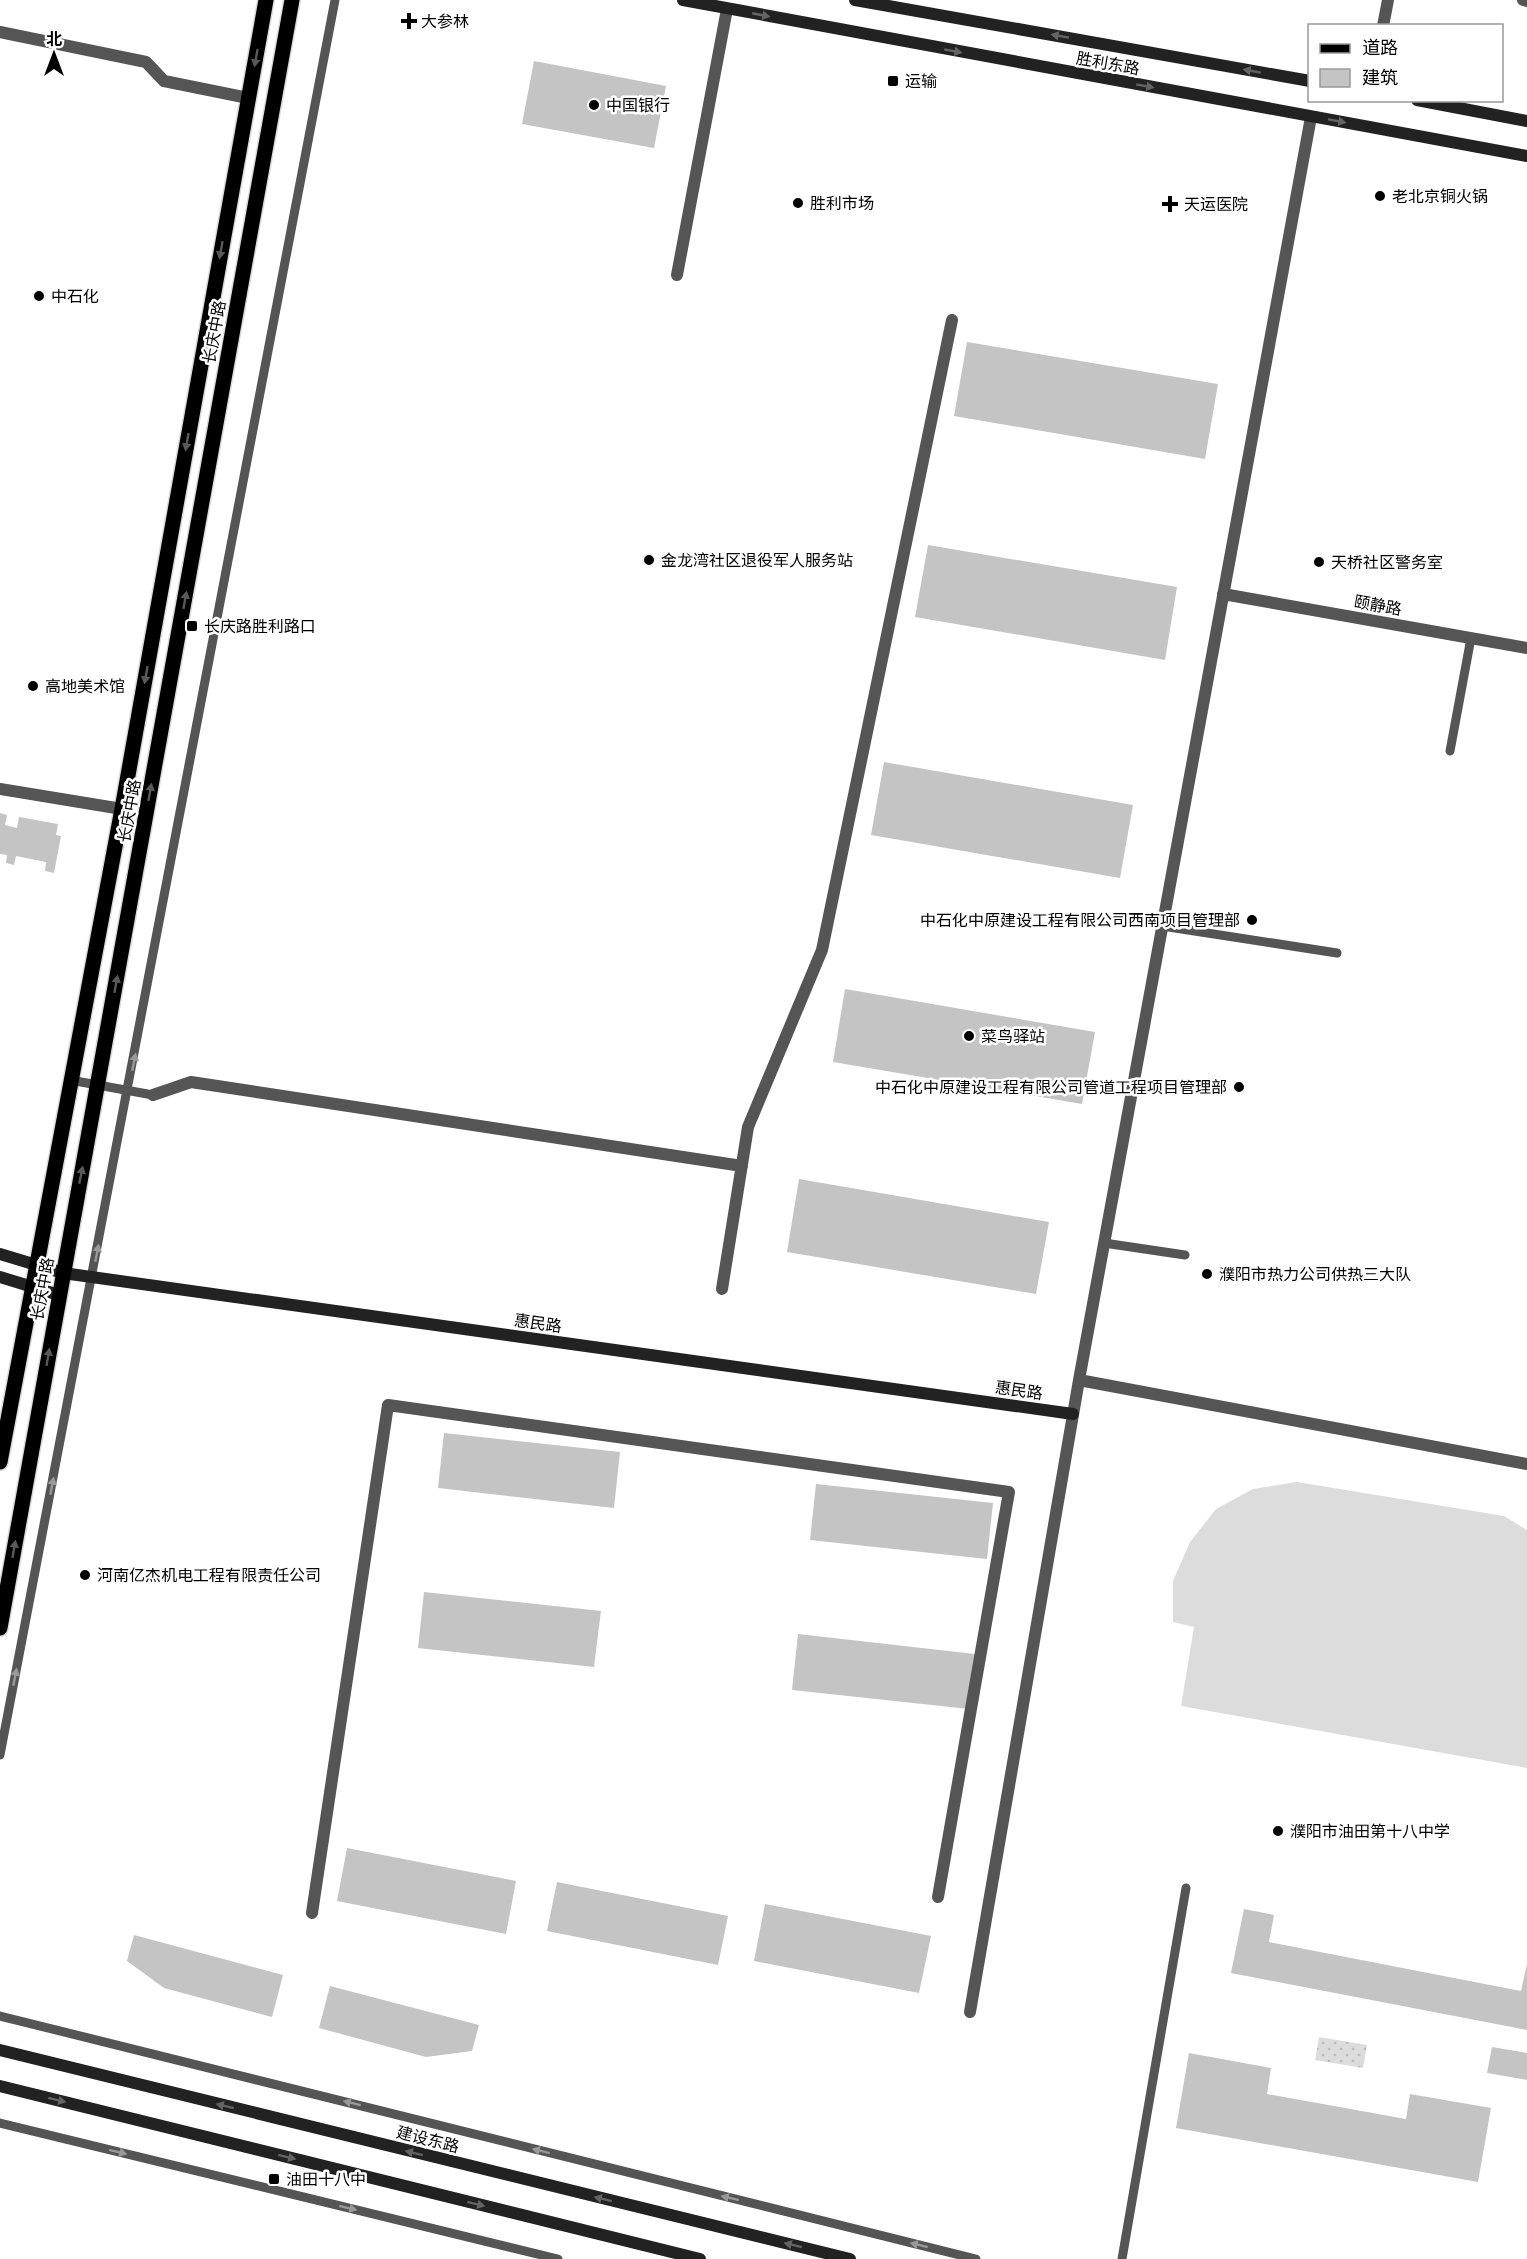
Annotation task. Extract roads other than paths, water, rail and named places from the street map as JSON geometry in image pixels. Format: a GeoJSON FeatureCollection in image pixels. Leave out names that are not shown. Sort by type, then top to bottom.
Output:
{"type":"FeatureCollection","features":[{"type":"Feature","properties":{"kind":"main road","name":"长庆中路"},"geometry":{"type":"LineString","coordinates":[[0,1462],[122,809],[266,0]]}},
{"type":"Feature","properties":{"kind":"main road","name":"长庆中路"},"geometry":{"type":"LineString","coordinates":[[0,1628],[292,0]]}},
{"type":"Feature","properties":{"kind":"main road","name":"胜利东路"},"geometry":{"type":"LineString","coordinates":[[683,0],[1527,156]]}},
{"type":"Feature","properties":{"kind":"main road","name":"胜利东路"},"geometry":{"type":"LineString","coordinates":[[855,0],[1308,81]]}},
{"type":"Feature","properties":{"kind":"main road"},"geometry":{"type":"LineString","coordinates":[[1428,102],[1527,121]]}},
{"type":"Feature","properties":{"kind":"main road","name":"惠民路"},"geometry":{"type":"LineString","coordinates":[[0,1254],[63,1273],[1073,1414]]}},
{"type":"Feature","properties":{"kind":"main road"},"geometry":{"type":"LineString","coordinates":[[4,1281],[32,1286],[59,1295]]}},
{"type":"Feature","properties":{"kind":"main road","name":"建设东路"},"geometry":{"type":"LineString","coordinates":[[0,2050],[849,2259]]}},
{"type":"Feature","properties":{"kind":"main road"},"geometry":{"type":"LineString","coordinates":[[0,2086],[700,2259]]}},
{"type":"Feature","properties":{"kind":"street"},"geometry":{"type":"LineString","coordinates":[[1383,24],[1388,0]]}},
{"type":"Feature","properties":{"kind":"street"},"geometry":{"type":"LineString","coordinates":[[677,275],[727,9]]}},
{"type":"Feature","properties":{"kind":"street"},"geometry":{"type":"LineString","coordinates":[[0,32],[146,62],[164,81],[248,98]]}},
{"type":"Feature","properties":{"kind":"street"},"geometry":{"type":"LineString","coordinates":[[970,2012],[1078,1380],[1311,117]]}},
{"type":"Feature","properties":{"kind":"street"},"geometry":{"type":"LineString","coordinates":[[722,1289],[748,1127],[822,950],[952,320]]}},
{"type":"Feature","properties":{"kind":"street","name":"颐静路"},"geometry":{"type":"LineString","coordinates":[[1223,594],[1527,648]]}},
{"type":"Feature","properties":{"kind":"street"},"geometry":{"type":"LineString","coordinates":[[0,789],[122,809]]}},
{"type":"Feature","properties":{"kind":"street"},"geometry":{"type":"LineString","coordinates":[[153,1095],[191,1082],[742,1166]]}},
{"type":"Feature","properties":{"kind":"street"},"geometry":{"type":"LineString","coordinates":[[1078,1380],[1527,1464]]}},
{"type":"Feature","properties":{"kind":"street"},"geometry":{"type":"LineString","coordinates":[[312,1913],[388,1405],[1009,1492],[938,1897]]}},
{"type":"Feature","properties":{"kind":"lane"},"geometry":{"type":"LineString","coordinates":[[0,1755],[335,0]]}},
{"type":"Feature","properties":{"kind":"lane"},"geometry":{"type":"LineString","coordinates":[[1450,751],[1472,638]]}},
{"type":"Feature","properties":{"kind":"lane"},"geometry":{"type":"LineString","coordinates":[[1162,926],[1337,953]]}},
{"type":"Feature","properties":{"kind":"lane"},"geometry":{"type":"LineString","coordinates":[[70,1080],[153,1095]]}},
{"type":"Feature","properties":{"kind":"lane"},"geometry":{"type":"LineString","coordinates":[[1104,1243],[1185,1255]]}},
{"type":"Feature","properties":{"kind":"lane"},"geometry":{"type":"LineString","coordinates":[[1122,2259],[1186,1888]]}},
{"type":"Feature","properties":{"kind":"lane"},"geometry":{"type":"LineString","coordinates":[[0,2016],[976,2259]]}},
{"type":"Feature","properties":{"kind":"lane"},"geometry":{"type":"LineString","coordinates":[[0,2123],[558,2259]]}},
{"type":"Feature","properties":{"kind":"place","name":"大参林"},"geometry":{"type":"Point","coordinates":[409,21]}},
{"type":"Feature","properties":{"kind":"place","name":"运输"},"geometry":{"type":"Point","coordinates":[893,81]}},
{"type":"Feature","properties":{"kind":"place","name":"中国银行"},"geometry":{"type":"Point","coordinates":[594,105]}},
{"type":"Feature","properties":{"kind":"place","name":"老北京铜火锅"},"geometry":{"type":"Point","coordinates":[1380,196]}},
{"type":"Feature","properties":{"kind":"place","name":"胜利市场"},"geometry":{"type":"Point","coordinates":[798,203]}},
{"type":"Feature","properties":{"kind":"place","name":"天运医院"},"geometry":{"type":"Point","coordinates":[1170,204]}},
{"type":"Feature","properties":{"kind":"place","name":"中石化"},"geometry":{"type":"Point","coordinates":[39,296]}},
{"type":"Feature","properties":{"kind":"place","name":"金龙湾社区退役军人服务站"},"geometry":{"type":"Point","coordinates":[649,560]}},
{"type":"Feature","properties":{"kind":"place","name":"天桥社区警务室"},"geometry":{"type":"Point","coordinates":[1319,562]}},
{"type":"Feature","properties":{"kind":"place","name":"长庆路胜利路口"},"geometry":{"type":"Point","coordinates":[192,626]}},
{"type":"Feature","properties":{"kind":"place","name":"高地美术馆"},"geometry":{"type":"Point","coordinates":[33,686]}},
{"type":"Feature","properties":{"kind":"place","name":"中石化中原建设工程有限公司西南项目管理部"},"geometry":{"type":"Point","coordinates":[1252,920]}},
{"type":"Feature","properties":{"kind":"place","name":"菜鸟驿站"},"geometry":{"type":"Point","coordinates":[969,1036]}},
{"type":"Feature","properties":{"kind":"place","name":"中石化中原建设工程有限公司管道工程项目管理部"},"geometry":{"type":"Point","coordinates":[1239,1087]}},
{"type":"Feature","properties":{"kind":"place","name":"濮阳市热力公司供热三大队"},"geometry":{"type":"Point","coordinates":[1207,1274]}},
{"type":"Feature","properties":{"kind":"place","name":"河南亿杰机电工程有限责任公司"},"geometry":{"type":"Point","coordinates":[85,1575]}},
{"type":"Feature","properties":{"kind":"place","name":"濮阳市油田第十八中学"},"geometry":{"type":"Point","coordinates":[1278,1831]}},
{"type":"Feature","properties":{"kind":"place","name":"油田十八中"},"geometry":{"type":"Point","coordinates":[274,2179]}}]}
